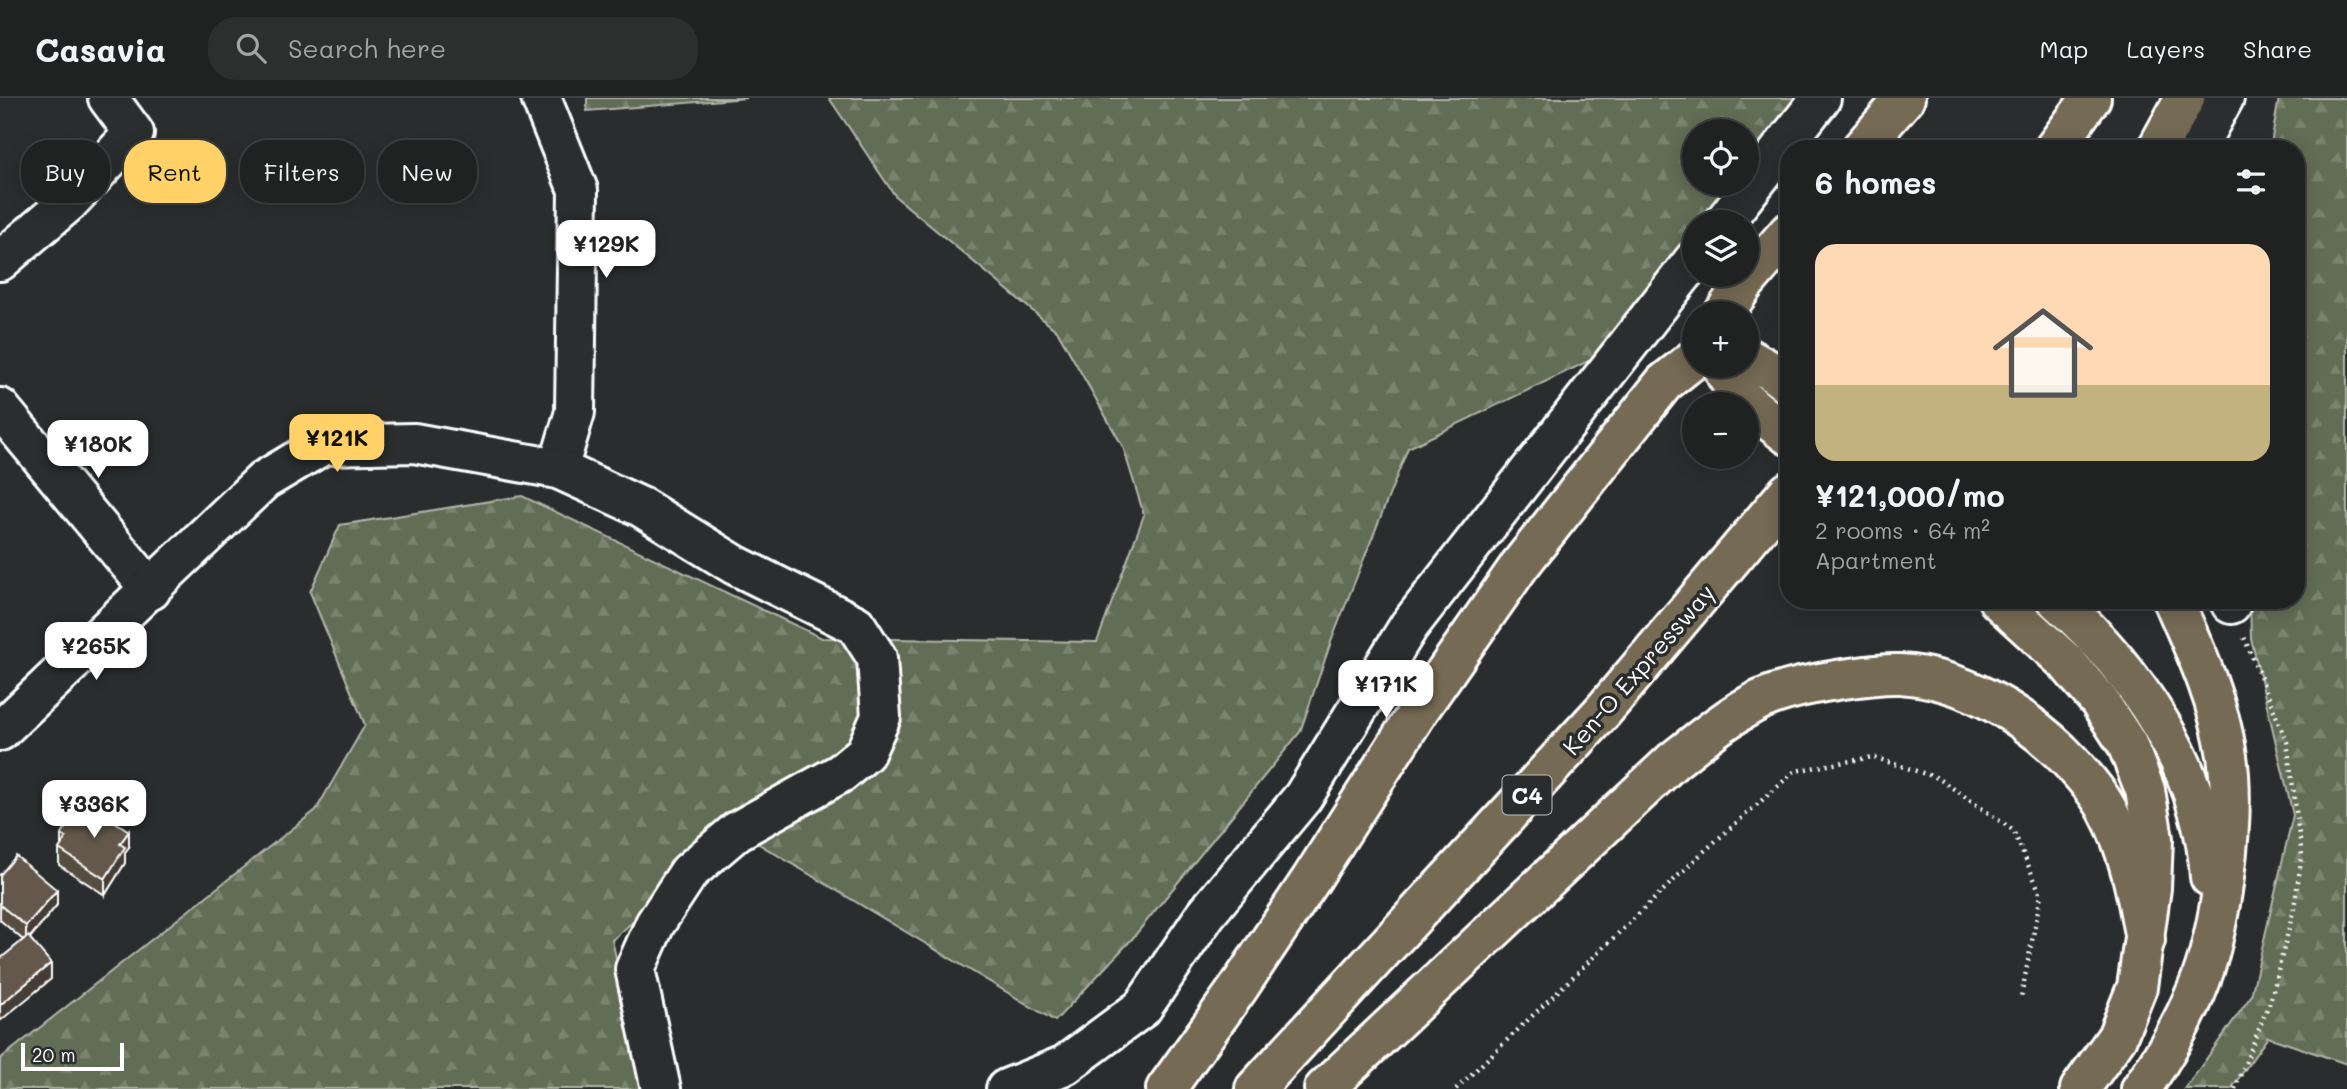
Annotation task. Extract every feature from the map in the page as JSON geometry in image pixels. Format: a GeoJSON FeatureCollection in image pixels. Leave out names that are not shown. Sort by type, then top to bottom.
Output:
{"type":"FeatureCollection","features":[{"type":"Feature","properties":{"kind":"highway"},"geometry":{"type":"LineString","coordinates":[[1869,140],[1905,98]]}},
{"type":"Feature","properties":{"kind":"highway"},"geometry":{"type":"LineString","coordinates":[[2061,140],[2091,98]]}},
{"type":"Feature","properties":{"kind":"highway"},"geometry":{"type":"LineString","coordinates":[[2087,140],[2117,98]]}},
{"type":"Feature","properties":{"kind":"highway"},"geometry":{"type":"LineString","coordinates":[[2162,140],[2185,98]]}},
{"type":"Feature","properties":{"kind":"highway"},"geometry":{"type":"LineString","coordinates":[[1732,301],[1780,242]]}},
{"type":"Feature","properties":{"kind":"highway"},"geometry":{"type":"LineString","coordinates":[[1166,1089],[1237,990],[1419,710],[1520,565],[1664,383],[1682,369]]}},
{"type":"Feature","properties":{"kind":"highway"},"geometry":{"type":"LineString","coordinates":[[1728,378],[1745,401],[1780,429]]}},
{"type":"Feature","properties":{"kind":"highway","name":"Ken-O Expressway"},"geometry":{"type":"LineString","coordinates":[[1255,1089],[1603,711],[1780,501]]}},
{"type":"Feature","properties":{"kind":"highway","name":"Ken-O Expressway"},"geometry":{"type":"LineString","coordinates":[[1284,1089],[1406,966],[1620,732],[1780,537]]}},
{"type":"Feature","properties":{"kind":"highway"},"geometry":{"type":"LineString","coordinates":[[2008,609],[2067,663],[2099,701],[2127,744],[2145,790],[2153,839],[2151,888],[2137,987],[2117,1037],[2080,1089]]}},
{"type":"Feature","properties":{"kind":"highway"},"geometry":{"type":"LineString","coordinates":[[2066,609],[2116,660],[2144,697],[2170,739],[2202,825],[2209,868],[2213,935]]}},
{"type":"Feature","properties":{"kind":"highway"},"geometry":{"type":"LineString","coordinates":[[2141,1089],[2170,1048],[2198,989],[2213,935],[2225,871],[2230,822],[2227,757],[2216,707],[2177,609]]}},
{"type":"Feature","properties":{"kind":"highway"},"geometry":{"type":"LineString","coordinates":[[1324,1089],[1673,761],[1723,721],[1762,699],[1806,685],[1855,677],[1901,674],[1948,683],[1996,702],[2039,731],[2076,766],[2106,806],[2125,847],[2145,940]]}},
{"type":"Feature","properties":{"kind":"street"},"geometry":{"type":"LineString","coordinates":[[0,261],[69,202],[134,133],[107,98]]}},
{"type":"Feature","properties":{"kind":"street"},"geometry":{"type":"LineString","coordinates":[[541,98],[578,190],[575,412],[558,469]]}},
{"type":"Feature","properties":{"kind":"street"},"geometry":{"type":"LineString","coordinates":[[1788,140],[1821,98]]}},
{"type":"Feature","properties":{"kind":"street"},"geometry":{"type":"LineString","coordinates":[[2201,140],[2224,98]]}},
{"type":"Feature","properties":{"kind":"street"},"geometry":{"type":"LineString","coordinates":[[1733,210],[1780,150]]}},
{"type":"Feature","properties":{"kind":"street"},"geometry":{"type":"LineString","coordinates":[[1006,1089],[1065,1065],[1142,1008],[1206,914],[1303,797],[1409,626],[1682,275]]}},
{"type":"Feature","properties":{"kind":"street"},"geometry":{"type":"LineString","coordinates":[[0,408],[151,590]]}},
{"type":"Feature","properties":{"kind":"street"},"geometry":{"type":"LineString","coordinates":[[0,731],[264,480],[323,445],[414,443],[558,469],[641,507],[735,565],[856,625],[877,657],[881,717],[865,753],[841,773],[737,831],[689,872],[654,924],[635,969],[661,1089]]}},
{"type":"Feature","properties":{"kind":"path"},"geometry":{"type":"LineString","coordinates":[[2233,609],[2287,742],[2302,855],[2294,908],[2271,999],[2235,1089]]}},
{"type":"Feature","properties":{"kind":"path"},"geometry":{"type":"LineString","coordinates":[[1456,1089],[1701,854],[1795,771],[1873,757],[1938,778],[2013,830],[2041,895],[2021,997]]}},
{"type":"Feature","properties":{"kind":"green space"},"geometry":{"type":"Polygon","coordinates":[[[587,98],[747,98],[587,111],[587,98]]]}},
{"type":"Feature","properties":{"kind":"green space"},"geometry":{"type":"Polygon","coordinates":[[[829,98],[1805,98],[1759,163],[1759,119],[1682,119],[1682,196],[1735,196],[1725,210],[1682,210],[1682,270],[1632,340],[1408,448],[1332,639],[1300,732],[1132,939],[1055,1021],[737,831],[612,940],[646,1089],[0,1089],[0,1059],[316,810],[365,725],[310,592],[340,525],[522,496],[822,638],[1097,642],[1144,515],[1123,447],[1058,332],[896,197],[829,98]]]}},
{"type":"Feature","properties":{"kind":"green space"},"geometry":{"type":"Polygon","coordinates":[[[2279,98],[2347,98],[2347,1064],[2268,1037],[2231,1089],[2185,1089],[2251,996],[2293,815],[2251,638],[2250,609],[2305,609],[2305,140],[2272,140],[2279,98]]]}},
{"type":"Feature","properties":{"kind":"building"},"geometry":{"type":"Polygon","coordinates":[[[83,801],[129,831],[120,844],[125,847],[105,879],[59,849],[66,838],[61,835],[83,801]]]}},
{"type":"Feature","properties":{"kind":"building"},"geometry":{"type":"Polygon","coordinates":[[[16,856],[57,890],[26,926],[0,905],[0,875],[16,856]]]}},
{"type":"Feature","properties":{"kind":"building"},"geometry":{"type":"Polygon","coordinates":[[[28,936],[51,963],[0,1005],[0,959],[28,936]]]}}]}
